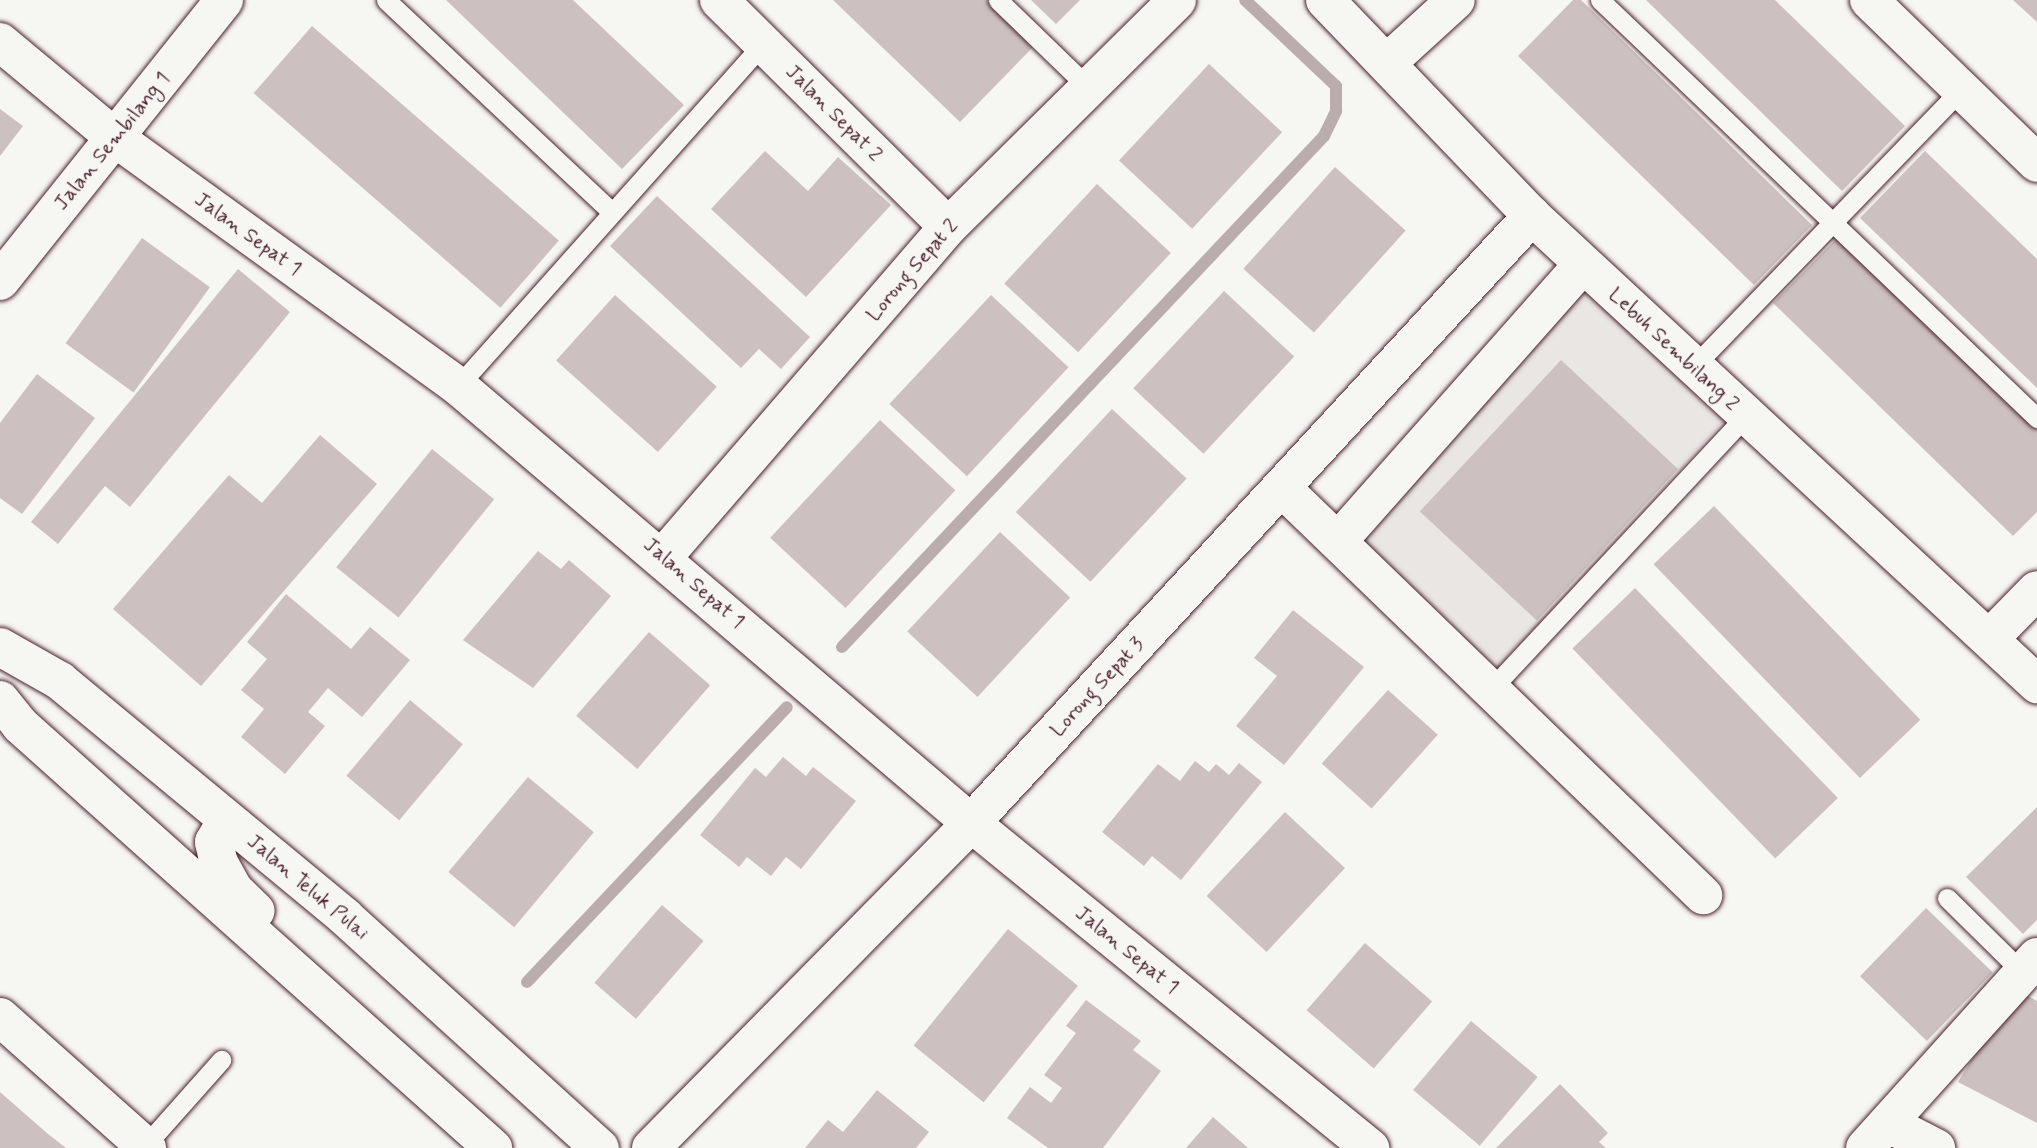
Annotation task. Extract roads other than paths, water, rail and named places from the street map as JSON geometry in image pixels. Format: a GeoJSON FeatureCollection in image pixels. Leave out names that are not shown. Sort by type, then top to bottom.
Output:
{"type":"FeatureCollection","features":[{"type":"Feature","properties":{"kind":"street","name":"Jalan Sembilang 1"},"geometry":{"type":"LineString","coordinates":[[0,281],[224,0]]}},
{"type":"Feature","properties":{"kind":"street","name":"Jalan Sepat 2"},"geometry":{"type":"LineString","coordinates":[[719,0],[948,227]]}},
{"type":"Feature","properties":{"kind":"street","name":"Lorong Sepat 2"},"geometry":{"type":"LineString","coordinates":[[664,556],[948,227],[1177,0]]}},
{"type":"Feature","properties":{"kind":"street","name":"Lebuh Sembilang 2"},"geometry":{"type":"LineString","coordinates":[[1325,0],[1582,265],[2037,684]]}},
{"type":"Feature","properties":{"kind":"street"},"geometry":{"type":"LineString","coordinates":[[1387,63],[1457,0]]}},
{"type":"Feature","properties":{"kind":"street"},"geometry":{"type":"LineString","coordinates":[[1869,0],[2037,163]]}},
{"type":"Feature","properties":{"kind":"street","name":"Jalan Sepat 1"},"geometry":{"type":"LineString","coordinates":[[0,42],[114,137],[458,386],[664,556],[971,823],[1370,1148]]}},
{"type":"Feature","properties":{"kind":"street","name":"Lorong Sepat 3"},"geometry":{"type":"LineString","coordinates":[[651,1148],[971,823],[1532,216]]}},
{"type":"Feature","properties":{"kind":"street"},"geometry":{"type":"LineString","coordinates":[[1339,540],[1582,265]]}},
{"type":"Feature","properties":{"kind":"street"},"geometry":{"type":"LineString","coordinates":[[1282,488],[1339,540],[1703,895]]}},
{"type":"Feature","properties":{"kind":"street"},"geometry":{"type":"LineString","coordinates":[[1990,638],[2037,590]]}},
{"type":"Feature","properties":{"kind":"street","name":"Jalan Teluk Pulai"},"geometry":{"type":"LineString","coordinates":[[0,647],[60,681],[345,917],[600,1148]]}},
{"type":"Feature","properties":{"kind":"street"},"geometry":{"type":"LineString","coordinates":[[0,700],[20,725],[493,1148]]}},
{"type":"Feature","properties":{"kind":"street"},"geometry":{"type":"LineString","coordinates":[[236,827],[221,830],[214,842],[234,890],[387,1035],[438,1098]]}},
{"type":"Feature","properties":{"kind":"street"},"geometry":{"type":"LineString","coordinates":[[1877,1136],[2032,971]]}},
{"type":"Feature","properties":{"kind":"street"},"geometry":{"type":"LineString","coordinates":[[0,1017],[145,1147]]}},
{"type":"Feature","properties":{"kind":"street"},"geometry":{"type":"LineString","coordinates":[[1877,1136],[1936,1148]]}},
{"type":"Feature","properties":{"kind":"lane"},"geometry":{"type":"LineString","coordinates":[[386,0],[612,212]]}},
{"type":"Feature","properties":{"kind":"lane"},"geometry":{"type":"LineString","coordinates":[[998,0],[1090,89]]}},
{"type":"Feature","properties":{"kind":"lane"},"geometry":{"type":"LineString","coordinates":[[1600,0],[2037,418]]}},
{"type":"Feature","properties":{"kind":"lane"},"geometry":{"type":"LineString","coordinates":[[458,386],[764,43]]}},
{"type":"Feature","properties":{"kind":"lane"},"geometry":{"type":"LineString","coordinates":[[1693,368],[1961,89]]}},
{"type":"Feature","properties":{"kind":"lane"},"geometry":{"type":"LineString","coordinates":[[1492,688],[1746,416]]}},
{"type":"Feature","properties":{"kind":"lane"},"geometry":{"type":"LineString","coordinates":[[1947,898],[2032,971]]}},
{"type":"Feature","properties":{"kind":"lane"},"geometry":{"type":"LineString","coordinates":[[145,1147],[221,1060]]}},
{"type":"Feature","properties":{"kind":"waterway"},"geometry":{"type":"LineString","coordinates":[[842,647],[1324,136],[1336,111],[1336,86],[1245,0]]}},
{"type":"Feature","properties":{"kind":"waterway"},"geometry":{"type":"LineString","coordinates":[[527,982],[787,707]]}}]}
